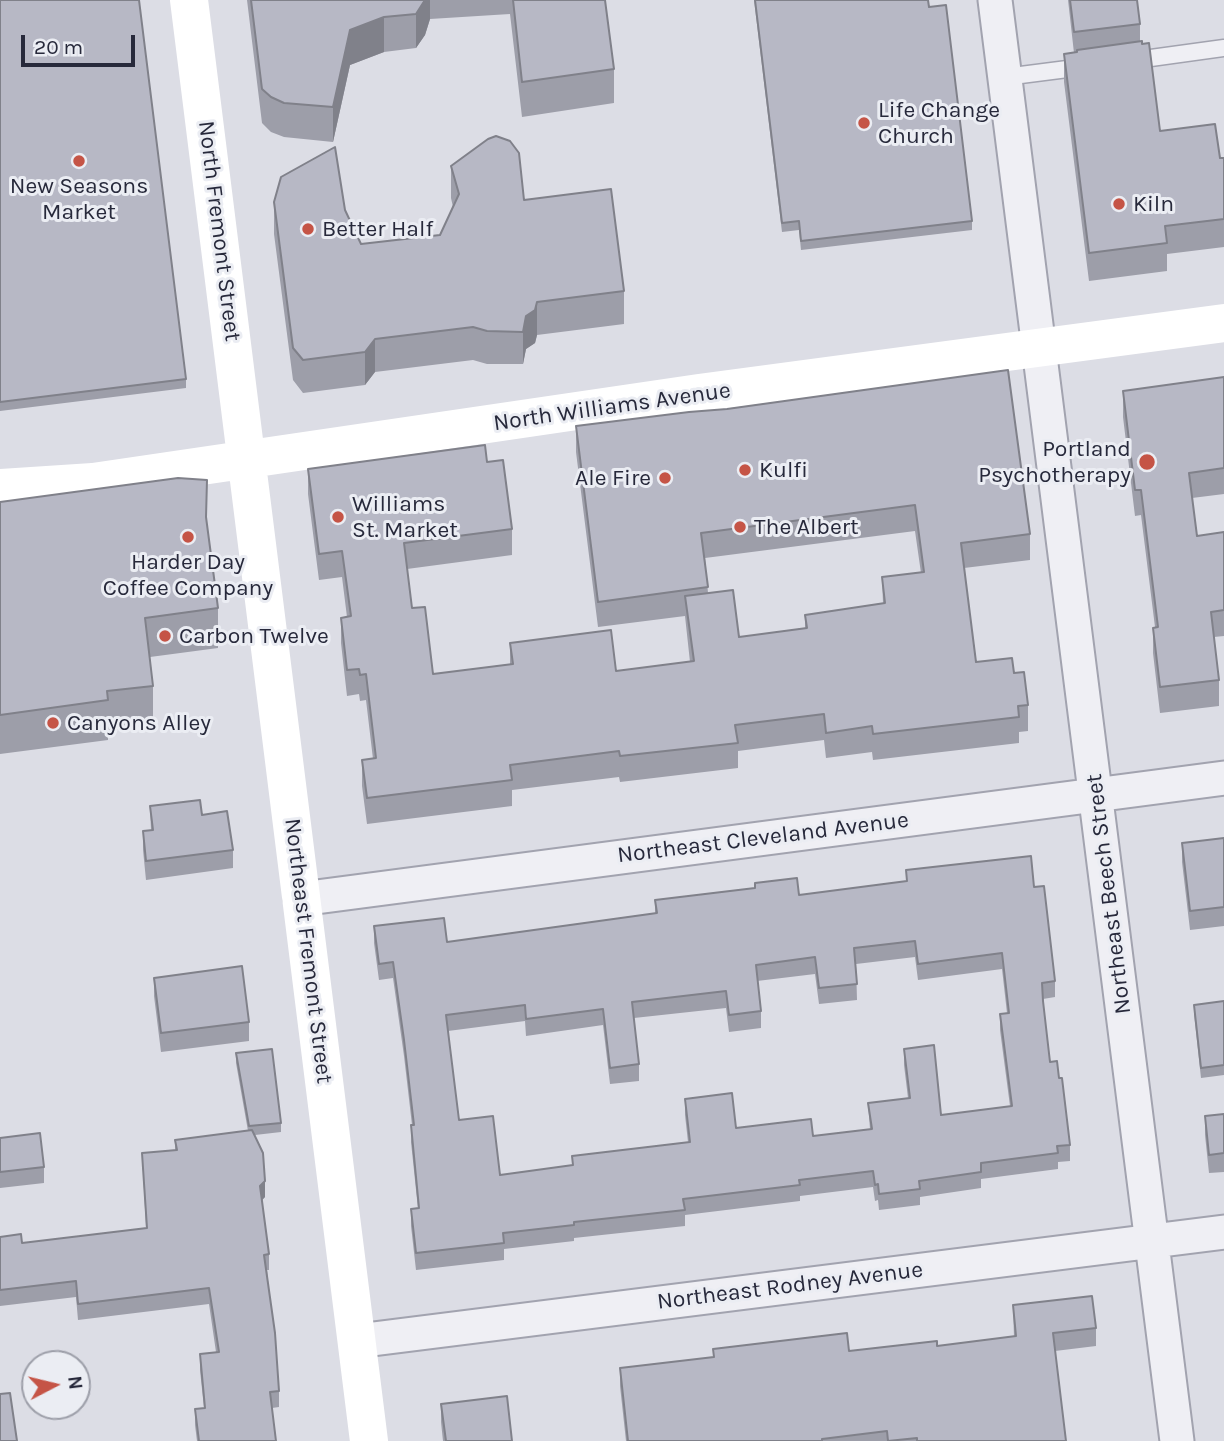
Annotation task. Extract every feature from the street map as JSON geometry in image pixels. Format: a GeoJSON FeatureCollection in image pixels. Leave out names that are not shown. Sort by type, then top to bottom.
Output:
{"type":"FeatureCollection","features":[{"type":"Feature","properties":{"kind":"main road","name":"North Fremont Street"},"geometry":{"type":"LineString","coordinates":[[189,0],[248,461]]}},
{"type":"Feature","properties":{"kind":"main road","name":"North Williams Avenue"},"geometry":{"type":"LineString","coordinates":[[0,488],[93,482],[699,393],[1224,323]]}},
{"type":"Feature","properties":{"kind":"main road","name":"Northeast Fremont Street"},"geometry":{"type":"LineString","coordinates":[[248,461],[369,1441]]}},
{"type":"Feature","properties":{"kind":"street","name":"Northeast Beech Street"},"geometry":{"type":"LineString","coordinates":[[995,0],[1178,1441]]}},
{"type":"Feature","properties":{"kind":"street","name":"Northeast Cleveland Avenue"},"geometry":{"type":"LineString","coordinates":[[301,899],[1224,778]]}},
{"type":"Feature","properties":{"kind":"street","name":"Northeast Rodney Avenue"},"geometry":{"type":"LineString","coordinates":[[357,1341],[1224,1232]]}},
{"type":"Feature","properties":{"kind":"lane"},"geometry":{"type":"LineString","coordinates":[[1005,78],[1224,48]]}},
{"type":"Feature","properties":{"kind":"building","name":"New Seasons Market"},"geometry":{"type":"Polygon","coordinates":[[[0,0],[139,0],[186,379],[0,402],[0,0]]]}},
{"type":"Feature","properties":{"kind":"building"},"geometry":{"type":"Polygon","coordinates":[[[251,0],[425,0],[416,14],[384,17],[350,30],[333,107],[284,103],[262,89],[251,0]]]}},
{"type":"Feature","properties":{"kind":"building"},"geometry":{"type":"Polygon","coordinates":[[[513,0],[605,0],[614,69],[522,82],[513,0]]]}},
{"type":"Feature","properties":{"kind":"building","name":"Life Change Church"},"geometry":{"type":"Polygon","coordinates":[[[755,0],[928,0],[929,7],[946,5],[972,221],[801,241],[799,221],[782,223],[755,0]]]}},
{"type":"Feature","properties":{"kind":"building"},"geometry":{"type":"Polygon","coordinates":[[[1070,0],[1137,0],[1140,24],[1074,32],[1070,0]]]}},
{"type":"Feature","properties":{"kind":"building"},"geometry":{"type":"Polygon","coordinates":[[[1142,41],[1142,44],[1149,43],[1160,131],[1215,124],[1220,158],[1224,158],[1224,219],[1165,226],[1167,243],[1089,253],[1064,54],[1142,41]]]}},
{"type":"Feature","properties":{"kind":"building"},"geometry":{"type":"Polygon","coordinates":[[[496,136],[510,141],[519,153],[524,200],[611,189],[624,291],[537,302],[535,310],[526,316],[523,332],[487,331],[473,327],[375,339],[365,352],[303,360],[293,348],[274,202],[281,177],[335,147],[345,210],[361,244],[440,235],[459,194],[451,166],[496,136]]]}},
{"type":"Feature","properties":{"kind":"building"},"geometry":{"type":"Polygon","coordinates":[[[1008,370],[1030,534],[961,543],[976,662],[1012,658],[1014,673],[1024,672],[1028,705],[1018,706],[1019,717],[873,734],[872,726],[826,733],[824,714],[735,725],[738,743],[620,756],[619,751],[510,765],[512,780],[367,798],[362,760],[376,758],[366,674],[360,675],[359,669],[347,670],[341,618],[351,616],[342,551],[319,554],[308,469],[485,445],[487,462],[503,460],[512,529],[404,543],[412,608],[425,607],[433,674],[513,664],[510,643],[611,630],[616,671],[694,661],[685,596],[733,590],[739,637],[807,628],[805,615],[885,603],[882,577],[924,572],[915,505],[701,533],[708,587],[598,602],[576,426],[727,409],[1008,370]]]}},
{"type":"Feature","properties":{"kind":"building"},"geometry":{"type":"Polygon","coordinates":[[[1224,377],[1224,468],[1189,473],[1197,536],[1224,532],[1224,610],[1211,612],[1219,680],[1160,687],[1153,628],[1158,627],[1141,490],[1135,490],[1123,391],[1224,377]]]}},
{"type":"Feature","properties":{"kind":"building"},"geometry":{"type":"Polygon","coordinates":[[[178,478],[207,480],[206,517],[218,608],[145,618],[153,686],[107,691],[108,700],[0,715],[0,502],[178,478]]]}},
{"type":"Feature","properties":{"kind":"building"},"geometry":{"type":"Polygon","coordinates":[[[200,800],[202,815],[227,811],[233,850],[146,861],[143,831],[153,830],[150,806],[200,800]]]}},
{"type":"Feature","properties":{"kind":"building"},"geometry":{"type":"Polygon","coordinates":[[[1224,838],[1224,907],[1190,911],[1182,843],[1224,838]]]}},
{"type":"Feature","properties":{"kind":"building"},"geometry":{"type":"Polygon","coordinates":[[[1031,856],[1034,887],[1044,886],[1055,981],[1042,983],[1043,1001],[1050,1062],[1057,1061],[1059,1078],[1062,1078],[1070,1145],[1057,1146],[1058,1153],[981,1163],[981,1172],[919,1181],[920,1189],[879,1194],[873,1171],[799,1180],[800,1185],[683,1199],[685,1210],[503,1233],[504,1243],[416,1253],[411,1209],[419,1208],[411,1125],[414,1125],[404,1040],[393,962],[379,964],[374,926],[444,918],[447,942],[657,913],[655,900],[755,888],[755,883],[797,878],[799,895],[907,881],[906,870],[1031,856]],[[915,941],[854,948],[857,984],[819,988],[815,957],[756,965],[761,1011],[729,1015],[726,991],[632,1002],[639,1064],[610,1068],[603,1009],[526,1019],[525,1005],[446,1015],[459,1120],[493,1116],[500,1175],[573,1165],[572,1156],[690,1142],[685,1099],[732,1093],[736,1128],[811,1119],[813,1136],[872,1129],[868,1103],[910,1098],[904,1049],[934,1045],[941,1115],[1012,1106],[1000,1014],[1009,1013],[1002,953],[918,964],[915,941]]]}},
{"type":"Feature","properties":{"kind":"building"},"geometry":{"type":"Polygon","coordinates":[[[242,966],[249,1022],[161,1033],[154,978],[242,966]]]}},
{"type":"Feature","properties":{"kind":"building"},"geometry":{"type":"Polygon","coordinates":[[[1224,1001],[1224,1065],[1201,1068],[1194,1005],[1224,1001]]]}},
{"type":"Feature","properties":{"kind":"building"},"geometry":{"type":"Polygon","coordinates":[[[272,1049],[281,1123],[249,1126],[236,1053],[272,1049]]]}},
{"type":"Feature","properties":{"kind":"building"},"geometry":{"type":"Polygon","coordinates":[[[1224,1114],[1224,1153],[1209,1155],[1205,1116],[1224,1114]]]}},
{"type":"Feature","properties":{"kind":"building"},"geometry":{"type":"Polygon","coordinates":[[[252,1130],[263,1153],[265,1181],[260,1186],[269,1254],[264,1255],[275,1333],[279,1391],[270,1392],[276,1441],[199,1441],[195,1409],[205,1408],[200,1354],[219,1352],[209,1288],[78,1304],[76,1281],[0,1290],[0,1237],[21,1234],[22,1243],[147,1228],[142,1153],[177,1150],[175,1140],[252,1130]]]}},
{"type":"Feature","properties":{"kind":"building"},"geometry":{"type":"Polygon","coordinates":[[[40,1133],[44,1167],[0,1172],[0,1138],[40,1133]]]}},
{"type":"Feature","properties":{"kind":"building"},"geometry":{"type":"Polygon","coordinates":[[[1092,1296],[1096,1328],[1053,1333],[1066,1441],[917,1441],[917,1438],[888,1441],[887,1431],[822,1441],[628,1441],[620,1368],[714,1357],[713,1349],[847,1333],[849,1351],[937,1341],[937,1346],[1016,1336],[1013,1305],[1092,1296]]]}},
{"type":"Feature","properties":{"kind":"building"},"geometry":{"type":"Polygon","coordinates":[[[10,1393],[17,1441],[0,1441],[0,1394],[10,1393]]]}},
{"type":"Feature","properties":{"kind":"building"},"geometry":{"type":"Polygon","coordinates":[[[507,1396],[512,1441],[446,1441],[441,1404],[507,1396]]]}},
{"type":"Feature","properties":{"kind":"place","name":"Life Change Church"},"geometry":{"type":"Point","coordinates":[864,123]}},
{"type":"Feature","properties":{"kind":"place","name":"New Seasons Market"},"geometry":{"type":"Point","coordinates":[79,161]}},
{"type":"Feature","properties":{"kind":"place","name":"Kiln"},"geometry":{"type":"Point","coordinates":[1119,204]}},
{"type":"Feature","properties":{"kind":"place","name":"Better Half"},"geometry":{"type":"Point","coordinates":[308,229]}},
{"type":"Feature","properties":{"kind":"place","name":"Portland Psychotherapy"},"geometry":{"type":"Point","coordinates":[1147,462]}},
{"type":"Feature","properties":{"kind":"place","name":"Kulfi"},"geometry":{"type":"Point","coordinates":[745,470]}},
{"type":"Feature","properties":{"kind":"place","name":"Ale Fire"},"geometry":{"type":"Point","coordinates":[665,478]}},
{"type":"Feature","properties":{"kind":"place","name":"Williams St. Market"},"geometry":{"type":"Point","coordinates":[338,517]}},
{"type":"Feature","properties":{"kind":"place","name":"The Albert"},"geometry":{"type":"Point","coordinates":[740,527]}},
{"type":"Feature","properties":{"kind":"place","name":"Harder Day Coffee Company"},"geometry":{"type":"Point","coordinates":[188,537]}},
{"type":"Feature","properties":{"kind":"place","name":"Carbon Twelve"},"geometry":{"type":"Point","coordinates":[165,636]}},
{"type":"Feature","properties":{"kind":"place","name":"Canyons Alley"},"geometry":{"type":"Point","coordinates":[53,723]}}]}
